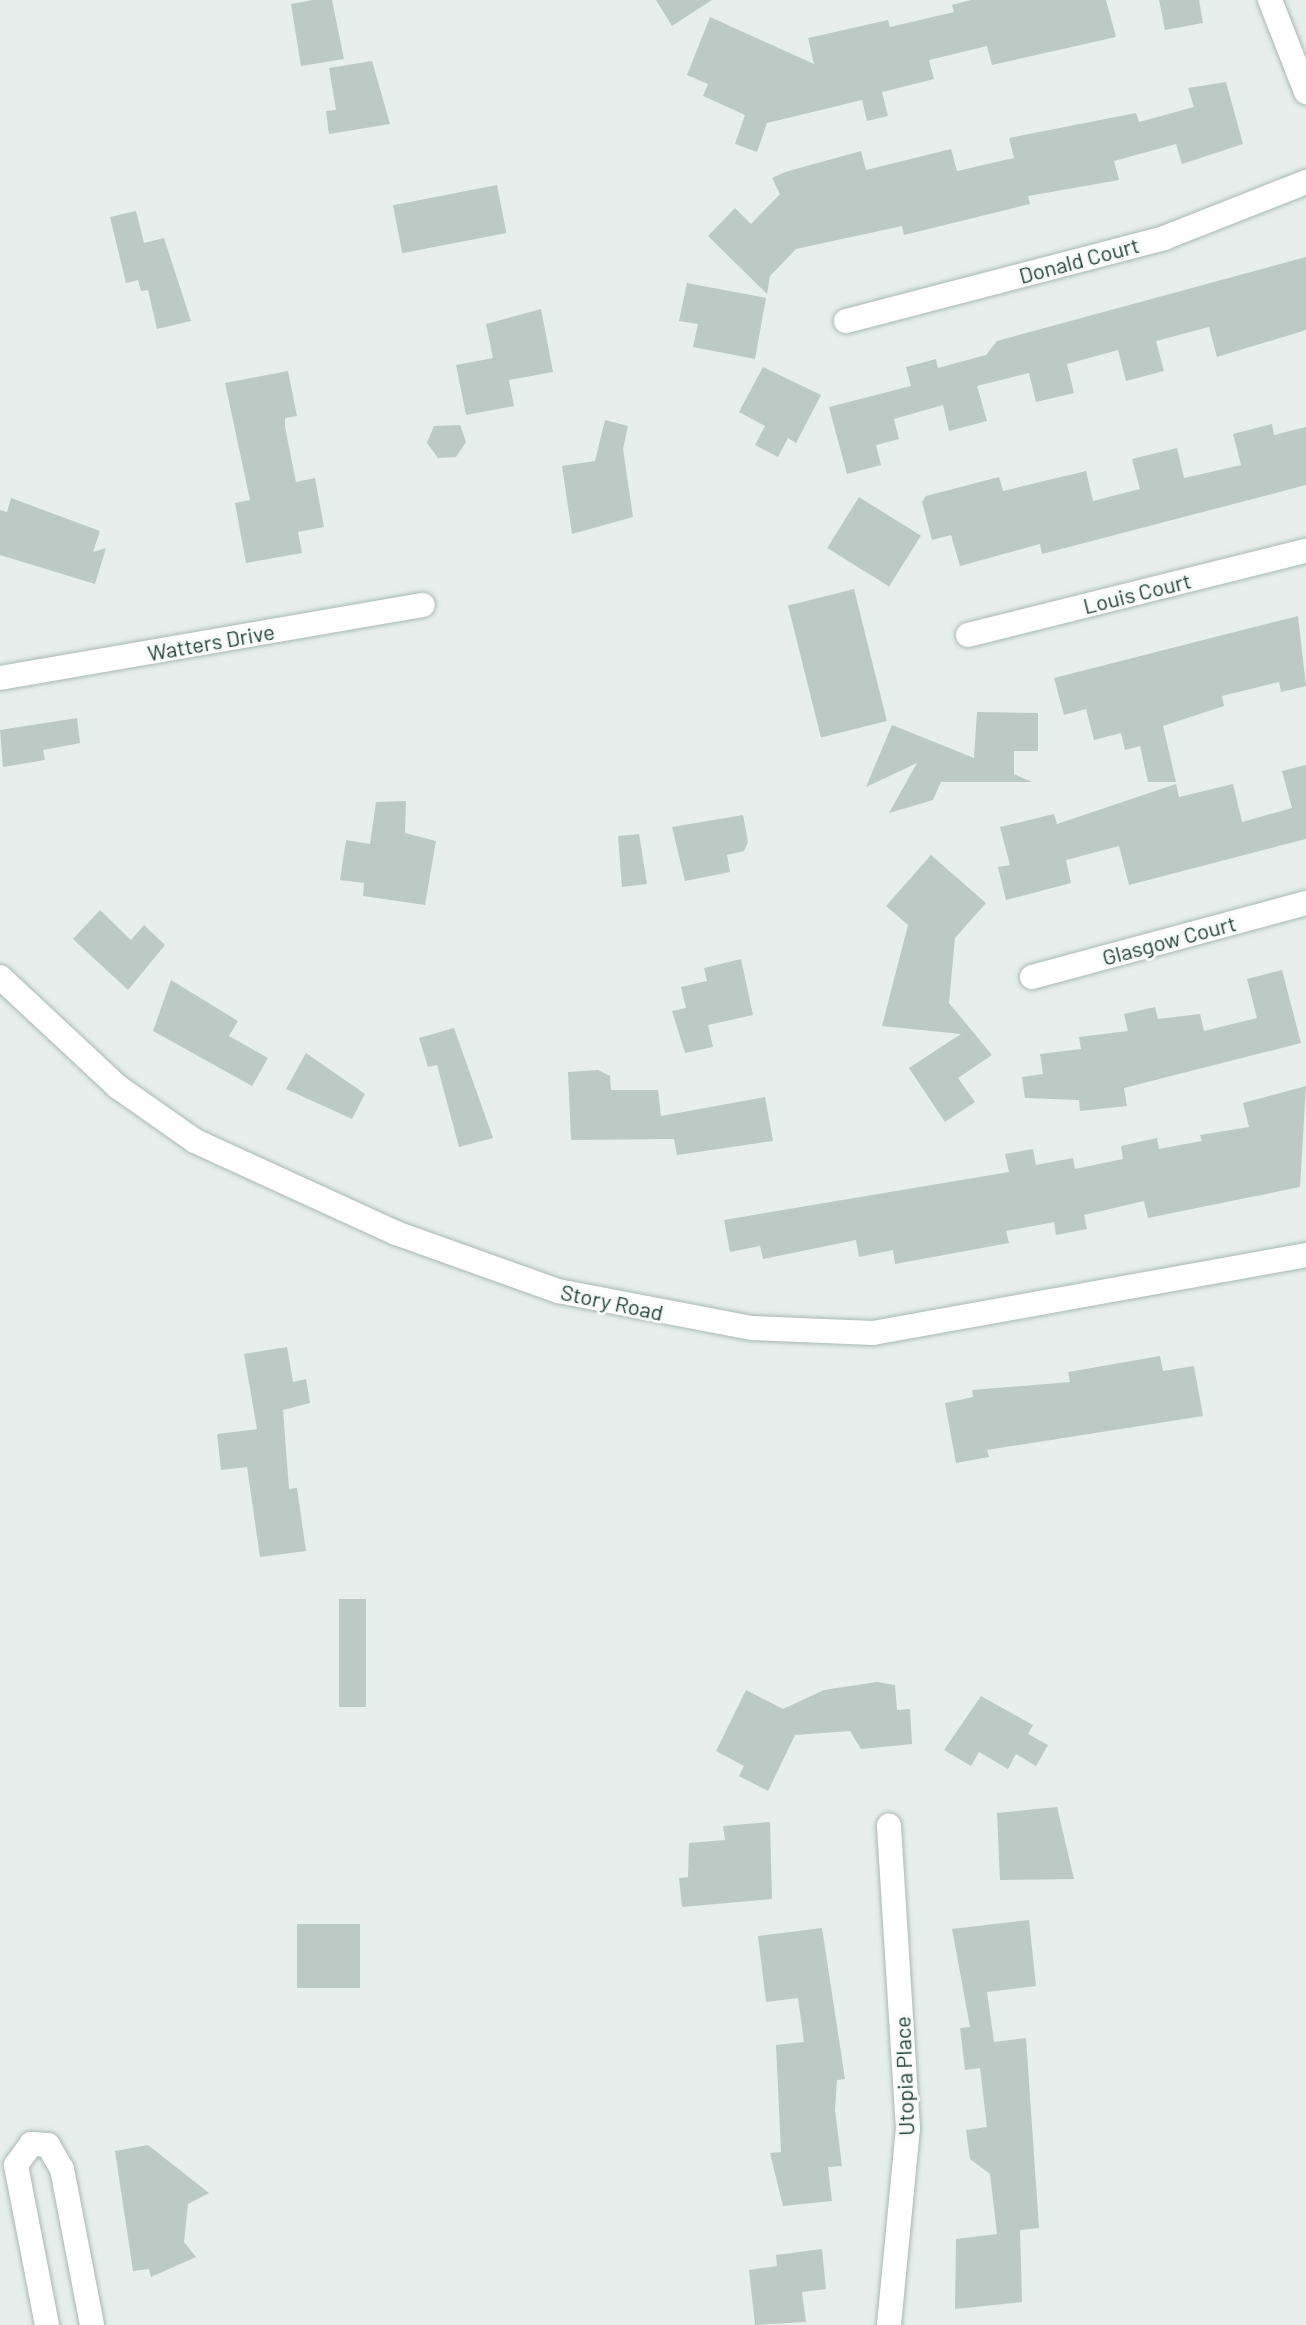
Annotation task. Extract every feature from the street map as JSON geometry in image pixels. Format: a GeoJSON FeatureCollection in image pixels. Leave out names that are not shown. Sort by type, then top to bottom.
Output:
{"type":"FeatureCollection","features":[{"type":"Feature","properties":{"kind":"street"},"geometry":{"type":"LineString","coordinates":[[1270,0],[1306,92]]}},
{"type":"Feature","properties":{"kind":"street","name":"Donald Court"},"geometry":{"type":"LineString","coordinates":[[846,321],[1164,238],[1306,182]]}},
{"type":"Feature","properties":{"kind":"street","name":"Louis Court"},"geometry":{"type":"LineString","coordinates":[[968,635],[1306,551]]}},
{"type":"Feature","properties":{"kind":"street","name":"Watters Drive"},"geometry":{"type":"LineString","coordinates":[[0,678],[423,605]]}},
{"type":"Feature","properties":{"kind":"street","name":"Glasgow Court"},"geometry":{"type":"LineString","coordinates":[[1032,977],[1306,903]]}},
{"type":"Feature","properties":{"kind":"street","name":"Story Road"},"geometry":{"type":"LineString","coordinates":[[0,977],[118,1087],[195,1141],[396,1233],[558,1291],[752,1328],[873,1333],[1306,1255]]}},
{"type":"Feature","properties":{"kind":"street","name":"Utopia Place"},"geometry":{"type":"LineString","coordinates":[[889,1826],[908,2129],[889,2325]]}},
{"type":"Feature","properties":{"kind":"street"},"geometry":{"type":"LineString","coordinates":[[47,2325],[16,2165],[31,2144],[48,2145],[62,2169],[92,2325]]}},
{"type":"Feature","properties":{"kind":"building"},"geometry":{"type":"Polygon","coordinates":[[[332,0],[344,59],[301,66],[291,4],[332,0]]]}},
{"type":"Feature","properties":{"kind":"building"},"geometry":{"type":"Polygon","coordinates":[[[656,0],[712,0],[672,26],[656,0]]]}},
{"type":"Feature","properties":{"kind":"building"},"geometry":{"type":"Polygon","coordinates":[[[971,0],[1106,0],[1116,37],[992,65],[987,46],[929,60],[934,79],[882,92],[888,116],[867,121],[862,100],[767,123],[757,152],[735,144],[745,115],[703,96],[708,84],[687,75],[710,17],[814,64],[808,38],[888,20],[890,27],[954,12],[952,5],[971,0]]]}},
{"type":"Feature","properties":{"kind":"building"},"geometry":{"type":"Polygon","coordinates":[[[1159,0],[1199,0],[1203,23],[1165,30],[1159,0]]]}},
{"type":"Feature","properties":{"kind":"building"},"geometry":{"type":"Polygon","coordinates":[[[372,61],[390,124],[329,134],[326,111],[336,110],[329,68],[372,61]]]}},
{"type":"Feature","properties":{"kind":"building"},"geometry":{"type":"Polygon","coordinates":[[[1226,82],[1243,144],[1182,164],[1176,144],[1114,161],[1119,180],[1028,196],[1030,204],[904,235],[902,226],[796,249],[770,276],[767,294],[708,236],[735,208],[751,224],[780,194],[772,178],[785,172],[861,151],[866,170],[951,149],[957,171],[1014,158],[1009,138],[1136,113],[1139,122],[1194,107],[1188,88],[1226,82]]]}},
{"type":"Feature","properties":{"kind":"building"},"geometry":{"type":"Polygon","coordinates":[[[497,185],[506,233],[402,253],[393,205],[497,185]]]}},
{"type":"Feature","properties":{"kind":"building"},"geometry":{"type":"Polygon","coordinates":[[[136,211],[144,243],[164,238],[191,321],[157,329],[148,290],[141,291],[138,280],[126,283],[110,217],[136,211]]]}},
{"type":"Feature","properties":{"kind":"building"},"geometry":{"type":"Polygon","coordinates":[[[1306,257],[1306,330],[1217,357],[1209,327],[1156,341],[1164,371],[1126,381],[1118,350],[1067,364],[1074,393],[1036,402],[1029,373],[977,386],[987,421],[949,431],[943,405],[894,419],[899,439],[876,445],[881,465],[847,474],[829,407],[911,386],[906,367],[936,359],[938,368],[986,355],[997,341],[1306,257]]]}},
{"type":"Feature","properties":{"kind":"building"},"geometry":{"type":"Polygon","coordinates":[[[687,283],[766,298],[755,359],[693,347],[698,324],[679,321],[687,283]]]}},
{"type":"Feature","properties":{"kind":"building"},"geometry":{"type":"Polygon","coordinates":[[[541,309],[553,372],[509,380],[514,406],[466,415],[456,365],[493,358],[486,324],[541,309]]]}},
{"type":"Feature","properties":{"kind":"building"},"geometry":{"type":"Polygon","coordinates":[[[763,367],[821,395],[796,443],[788,438],[778,457],[755,445],[765,426],[739,412],[763,367]]]}},
{"type":"Feature","properties":{"kind":"building"},"geometry":{"type":"Polygon","coordinates":[[[288,371],[297,416],[285,418],[285,427],[296,482],[315,478],[324,527],[298,532],[302,553],[246,563],[235,503],[250,500],[225,383],[288,371]]]}},
{"type":"Feature","properties":{"kind":"building"},"geometry":{"type":"Polygon","coordinates":[[[605,420],[628,426],[623,449],[633,517],[572,534],[562,466],[595,461],[605,420]]]}},
{"type":"Feature","properties":{"kind":"building"},"geometry":{"type":"Polygon","coordinates":[[[1272,424],[1274,435],[1306,427],[1306,485],[1042,554],[1040,544],[960,566],[951,535],[932,540],[922,502],[926,496],[999,477],[1003,491],[1086,471],[1093,501],[1140,489],[1132,459],[1177,448],[1184,478],[1241,465],[1233,434],[1272,424]]]}},
{"type":"Feature","properties":{"kind":"building"},"geometry":{"type":"Polygon","coordinates":[[[460,425],[466,442],[456,457],[438,458],[427,443],[434,426],[460,425]]]}},
{"type":"Feature","properties":{"kind":"building"},"geometry":{"type":"Polygon","coordinates":[[[859,497],[921,536],[889,587],[827,548],[859,497]]]}},
{"type":"Feature","properties":{"kind":"building"},"geometry":{"type":"Polygon","coordinates":[[[11,498],[100,531],[93,552],[106,548],[95,584],[0,555],[0,510],[7,512],[11,498]]]}},
{"type":"Feature","properties":{"kind":"building"},"geometry":{"type":"Polygon","coordinates":[[[854,589],[887,721],[821,737],[788,605],[854,589]]]}},
{"type":"Feature","properties":{"kind":"building"},"geometry":{"type":"Polygon","coordinates":[[[1298,616],[1306,686],[1281,692],[1279,682],[1222,696],[1224,706],[1163,726],[1176,782],[1148,782],[1140,746],[1125,750],[1121,733],[1094,740],[1086,709],[1064,715],[1054,678],[1298,616]]]}},
{"type":"Feature","properties":{"kind":"building"},"geometry":{"type":"Polygon","coordinates":[[[977,712],[1038,713],[1038,751],[1014,751],[1014,774],[1032,782],[941,782],[933,800],[889,813],[917,763],[866,787],[892,725],[974,758],[977,712]]]}},
{"type":"Feature","properties":{"kind":"building"},"geometry":{"type":"Polygon","coordinates":[[[77,718],[80,743],[43,750],[45,760],[3,767],[0,730],[77,718]]]}},
{"type":"Feature","properties":{"kind":"building"},"geometry":{"type":"Polygon","coordinates":[[[1306,765],[1306,839],[1129,885],[1119,846],[1066,860],[1071,883],[1006,900],[998,867],[1010,865],[1000,827],[1054,814],[1057,824],[1176,784],[1179,797],[1233,784],[1242,822],[1292,808],[1282,771],[1306,765]]]}},
{"type":"Feature","properties":{"kind":"building"},"geometry":{"type":"Polygon","coordinates":[[[406,801],[405,833],[436,841],[425,905],[363,896],[364,883],[340,880],[346,840],[370,844],[376,802],[406,801]]]}},
{"type":"Feature","properties":{"kind":"building"},"geometry":{"type":"Polygon","coordinates":[[[743,815],[748,842],[744,851],[727,855],[730,872],[685,881],[672,827],[743,815]]]}},
{"type":"Feature","properties":{"kind":"building"},"geometry":{"type":"Polygon","coordinates":[[[639,834],[647,884],[622,887],[618,836],[639,834]]]}},
{"type":"Feature","properties":{"kind":"building"},"geometry":{"type":"Polygon","coordinates":[[[931,855],[986,903],[955,938],[949,1003],[992,1055],[958,1078],[975,1102],[945,1122],[909,1068],[961,1034],[882,1026],[908,925],[886,906],[931,855]]]}},
{"type":"Feature","properties":{"kind":"building"},"geometry":{"type":"Polygon","coordinates":[[[100,910],[131,940],[144,925],[165,945],[128,990],[73,939],[100,910]]]}},
{"type":"Feature","properties":{"kind":"building"},"geometry":{"type":"Polygon","coordinates":[[[741,959],[753,1015],[708,1025],[713,1047],[685,1053],[672,1011],[686,1008],[681,987],[707,981],[704,968],[741,959]]]}},
{"type":"Feature","properties":{"kind":"building"},"geometry":{"type":"Polygon","coordinates":[[[1282,970],[1301,1043],[1124,1088],[1127,1106],[1080,1111],[1079,1100],[1025,1098],[1022,1077],[1043,1074],[1040,1054],[1081,1049],[1079,1037],[1128,1031],[1124,1014],[1155,1007],[1158,1019],[1200,1014],[1204,1031],[1257,1018],[1247,979],[1282,970]]]}},
{"type":"Feature","properties":{"kind":"building"},"geometry":{"type":"Polygon","coordinates":[[[171,980],[238,1021],[229,1036],[268,1058],[252,1086],[153,1031],[171,980]]]}},
{"type":"Feature","properties":{"kind":"building"},"geometry":{"type":"Polygon","coordinates":[[[454,1028],[493,1138],[459,1147],[437,1065],[428,1067],[419,1038],[454,1028]]]}},
{"type":"Feature","properties":{"kind":"building"},"geometry":{"type":"Polygon","coordinates":[[[306,1053],[365,1094],[352,1119],[286,1089],[306,1053]]]}},
{"type":"Feature","properties":{"kind":"building"},"geometry":{"type":"Polygon","coordinates":[[[598,1070],[610,1076],[611,1090],[658,1090],[661,1116],[765,1097],[773,1141],[677,1155],[674,1139],[571,1140],[568,1072],[598,1070]]]}},
{"type":"Feature","properties":{"kind":"building"},"geometry":{"type":"Polygon","coordinates":[[[1306,1086],[1300,1187],[1148,1218],[1144,1201],[1084,1215],[1087,1229],[1056,1235],[1054,1222],[1006,1231],[1009,1243],[895,1264],[893,1250],[859,1257],[856,1240],[763,1259],[760,1246],[730,1252],[724,1220],[1009,1172],[1005,1154],[1033,1149],[1036,1165],[1073,1158],[1075,1169],[1123,1159],[1121,1146],[1157,1138],[1159,1149],[1202,1141],[1200,1135],[1249,1127],[1243,1103],[1306,1086]]]}},
{"type":"Feature","properties":{"kind":"building"},"geometry":{"type":"Polygon","coordinates":[[[287,1347],[293,1382],[306,1379],[310,1403],[283,1410],[289,1489],[297,1488],[306,1551],[260,1557],[247,1467],[221,1470],[217,1434],[257,1429],[244,1354],[287,1347]]]}},
{"type":"Feature","properties":{"kind":"building"},"geometry":{"type":"Polygon","coordinates":[[[1160,1356],[1163,1371],[1194,1366],[1203,1416],[987,1450],[989,1457],[956,1463],[945,1403],[973,1397],[972,1390],[1070,1382],[1068,1372],[1160,1356]]]}},
{"type":"Feature","properties":{"kind":"building"},"geometry":{"type":"Polygon","coordinates":[[[339,1599],[366,1599],[366,1707],[339,1707],[339,1599]]]}},
{"type":"Feature","properties":{"kind":"building"},"geometry":{"type":"Polygon","coordinates":[[[877,1682],[895,1685],[897,1710],[910,1709],[912,1744],[861,1749],[850,1731],[795,1735],[768,1791],[739,1776],[744,1766],[716,1751],[746,1690],[783,1709],[824,1690],[877,1682]]]}},
{"type":"Feature","properties":{"kind":"building"},"geometry":{"type":"Polygon","coordinates":[[[981,1696],[1033,1725],[1028,1734],[1048,1745],[1036,1766],[1016,1754],[1008,1769],[979,1752],[971,1766],[944,1750],[981,1696]]]}},
{"type":"Feature","properties":{"kind":"building"},"geometry":{"type":"Polygon","coordinates":[[[1057,1807],[1074,1879],[1000,1880],[997,1813],[1057,1807]]]}},
{"type":"Feature","properties":{"kind":"building"},"geometry":{"type":"Polygon","coordinates":[[[770,1822],[772,1899],[682,1907],[679,1878],[688,1877],[689,1843],[725,1840],[723,1826],[770,1822]]]}},
{"type":"Feature","properties":{"kind":"building"},"geometry":{"type":"Polygon","coordinates":[[[1029,1920],[1036,1986],[987,1992],[994,2042],[1026,2038],[1039,2228],[1020,2230],[1022,2302],[955,2309],[956,2239],[997,2234],[990,2174],[970,2159],[966,2130],[987,2127],[980,2068],[965,2070],[960,2028],[970,2027],[952,1929],[1029,1920]]]}},
{"type":"Feature","properties":{"kind":"building"},"geometry":{"type":"Polygon","coordinates":[[[297,1924],[360,1924],[360,1988],[297,1988],[297,1924]]]}},
{"type":"Feature","properties":{"kind":"building"},"geometry":{"type":"Polygon","coordinates":[[[822,1928],[845,2079],[837,2080],[835,2110],[842,2166],[828,2167],[832,2201],[783,2206],[770,2153],[781,2152],[776,2045],[804,2042],[798,1998],[766,2002],[758,1936],[822,1928]]]}},
{"type":"Feature","properties":{"kind":"building"},"geometry":{"type":"Polygon","coordinates":[[[148,2145],[209,2193],[188,2204],[184,2242],[196,2257],[151,2277],[149,2269],[133,2271],[115,2151],[148,2145]]]}},
{"type":"Feature","properties":{"kind":"building"},"geometry":{"type":"Polygon","coordinates":[[[822,2249],[826,2289],[802,2292],[806,2322],[755,2325],[749,2270],[777,2266],[776,2255],[822,2249]]]}}]}
